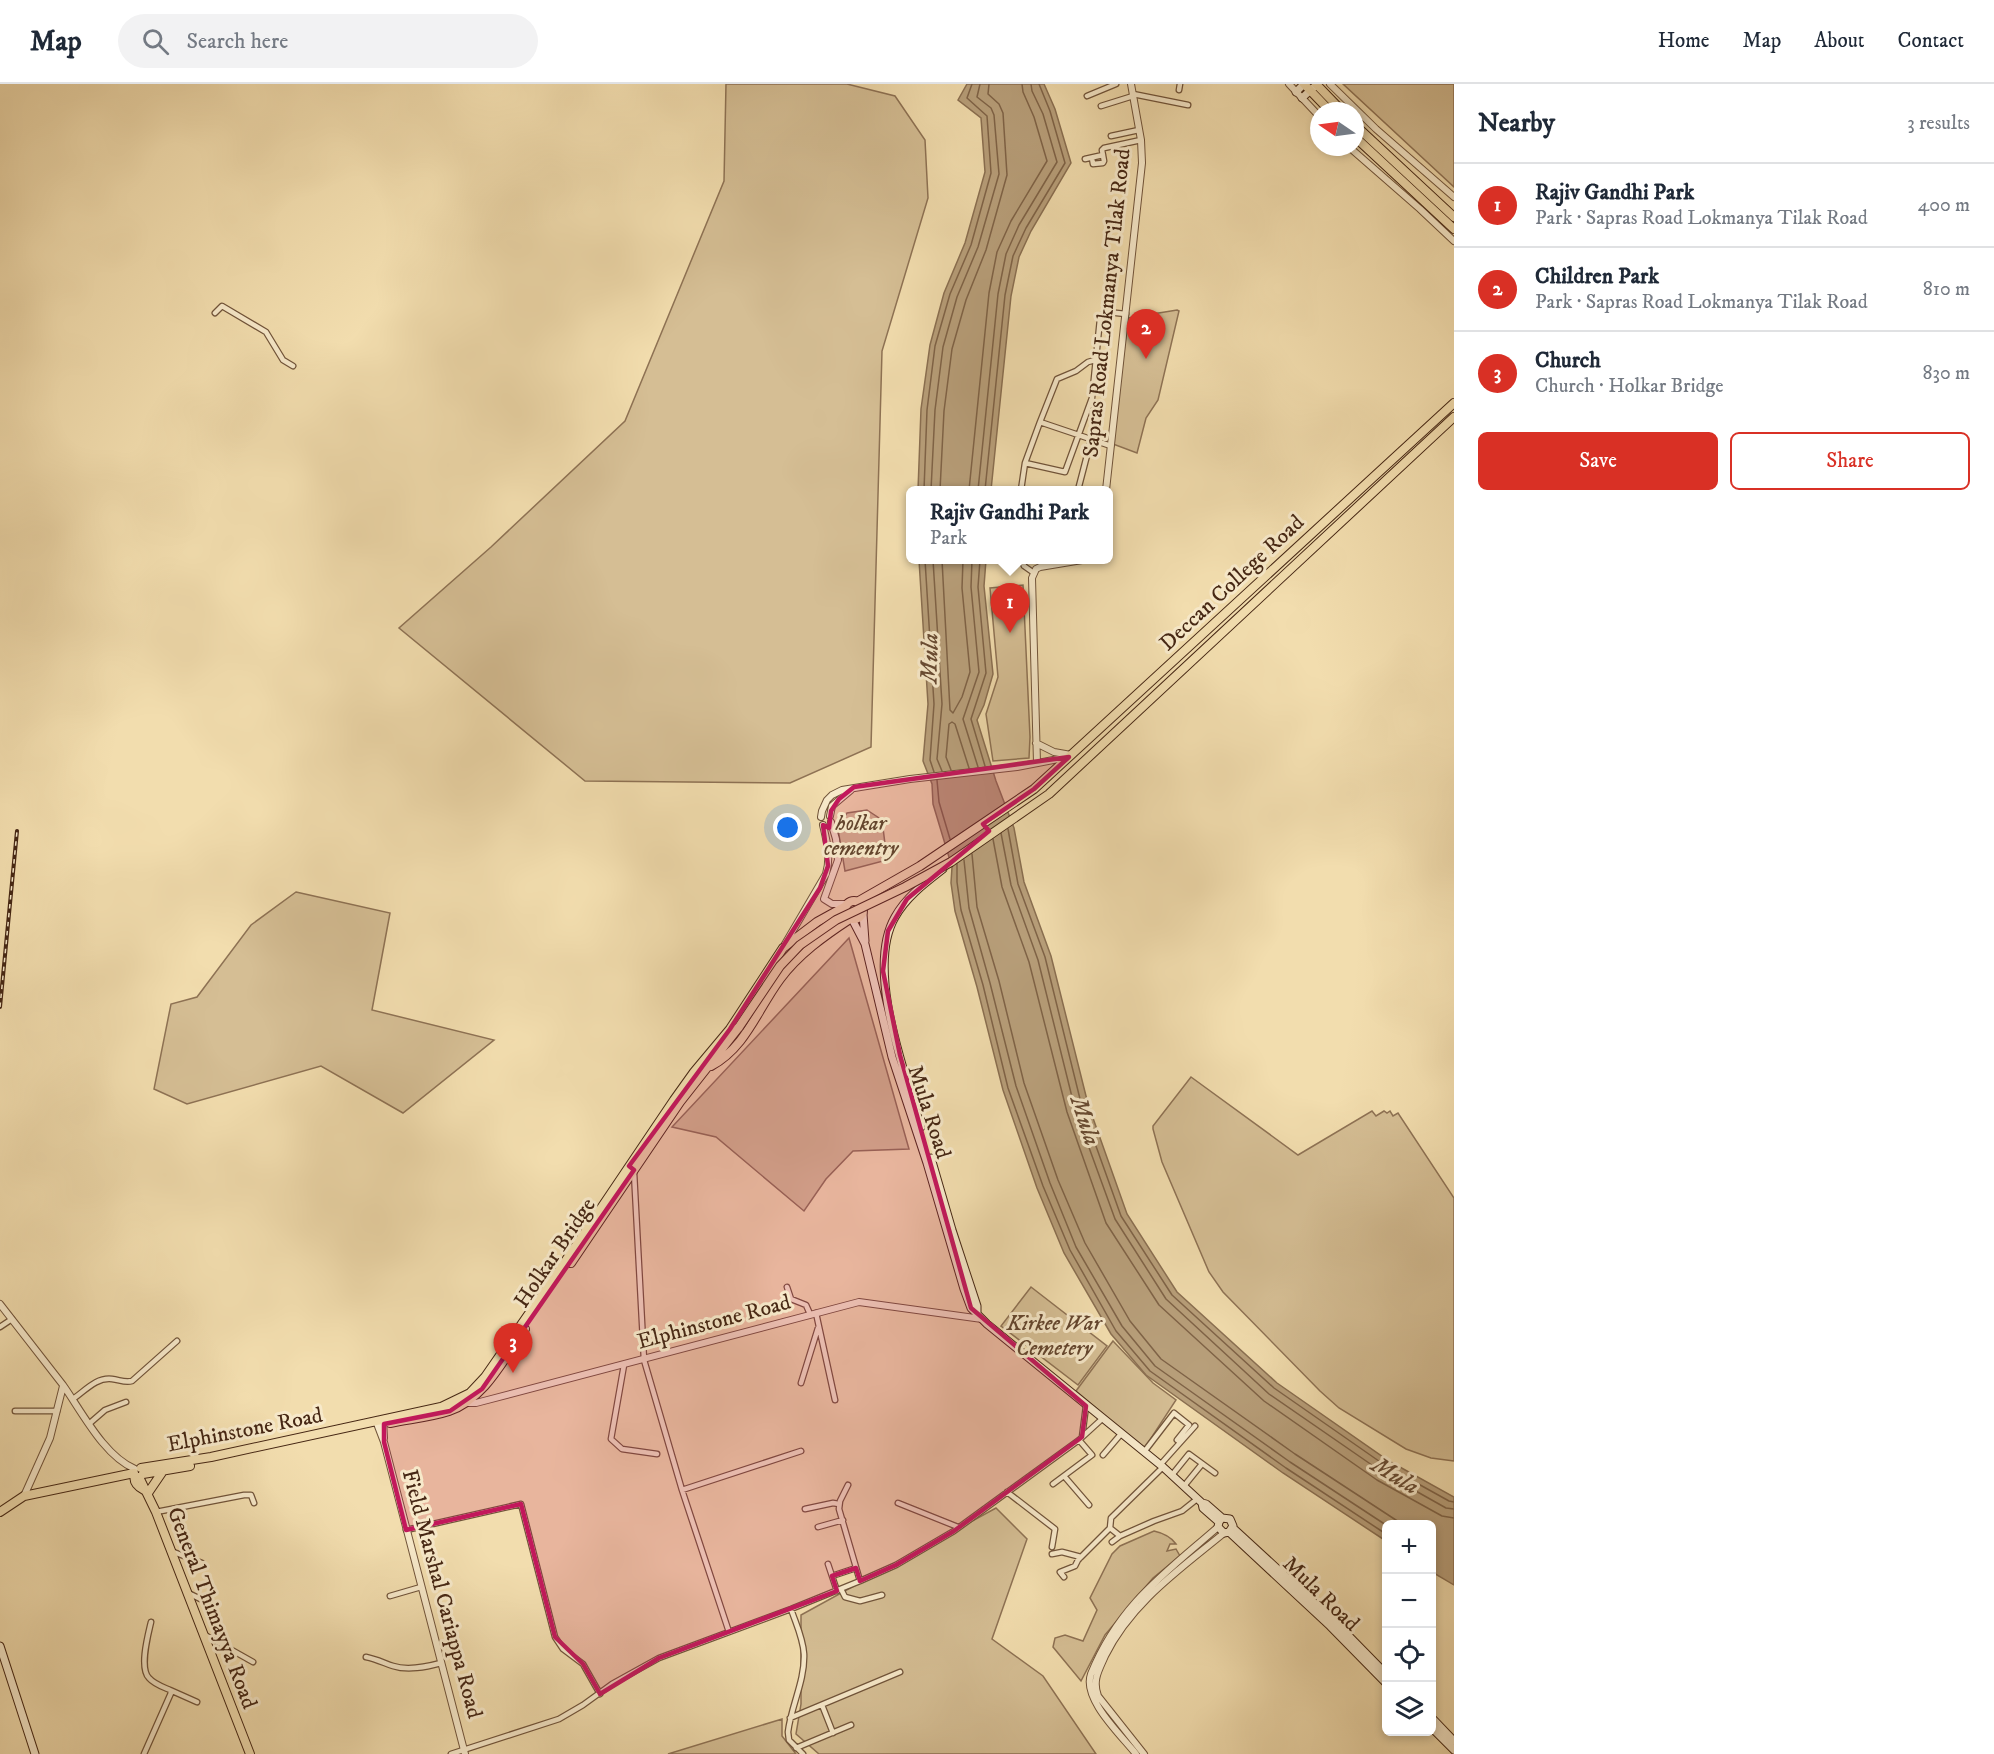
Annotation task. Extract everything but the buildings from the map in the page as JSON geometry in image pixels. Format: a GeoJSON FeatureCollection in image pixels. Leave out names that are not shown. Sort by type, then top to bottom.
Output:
{"type":"FeatureCollection","features":[{"type":"Feature","properties":{"kind":"main road"},"geometry":{"type":"LineString","coordinates":[[1296,92],[1304,84],[1315,86],[1332,102]]}},
{"type":"Feature","properties":{"kind":"main road"},"geometry":{"type":"LineString","coordinates":[[1302,98],[1315,86]]}},
{"type":"Feature","properties":{"kind":"main road"},"geometry":{"type":"LineString","coordinates":[[1315,86],[1325,102]]}},
{"type":"Feature","properties":{"kind":"main road"},"geometry":{"type":"LineString","coordinates":[[1364,133],[1454,217]]}},
{"type":"Feature","properties":{"kind":"main road"},"geometry":{"type":"LineString","coordinates":[[1364,145],[1454,229]]}},
{"type":"Feature","properties":{"kind":"main road","name":"Deccan College Road"},"geometry":{"type":"LineString","coordinates":[[857,902],[920,866],[1034,789],[1454,403]]}},
{"type":"Feature","properties":{"kind":"main road","name":"Deccan College Road"},"geometry":{"type":"LineString","coordinates":[[705,1069],[739,1028],[780,966],[800,945],[836,920],[951,862],[1049,794],[1454,417]]}},
{"type":"Feature","properties":{"kind":"main road"},"geometry":{"type":"LineString","coordinates":[[901,1067],[884,981],[884,952],[888,931],[907,900],[951,862]]}},
{"type":"Feature","properties":{"kind":"main road"},"geometry":{"type":"LineString","coordinates":[[631,1168],[694,1072],[730,1029],[783,948],[817,922],[857,902],[863,907],[865,944]]}},
{"type":"Feature","properties":{"kind":"main road"},"geometry":{"type":"LineString","coordinates":[[847,905],[845,913],[851,919],[857,920],[863,914]]}},
{"type":"Feature","properties":{"kind":"main road"},"geometry":{"type":"LineString","coordinates":[[631,1168],[705,1069],[728,1056],[741,1042],[780,979],[797,959],[827,933],[851,919]]}},
{"type":"Feature","properties":{"kind":"main road","name":"Mula Road"},"geometry":{"type":"LineString","coordinates":[[851,919],[865,944],[956,1255],[980,1316],[1206,1504],[1224,1527],[1330,1626],[1385,1682]]}},
{"type":"Feature","properties":{"kind":"main road","name":"Elphinstone Road"},"geometry":{"type":"LineString","coordinates":[[1,1511],[24,1496],[380,1423],[462,1401],[485,1377],[631,1168]]}},
{"type":"Feature","properties":{"kind":"main road"},"geometry":{"type":"LineString","coordinates":[[138,1473],[163,1471],[380,1423]]}},
{"type":"Feature","properties":{"kind":"main road"},"geometry":{"type":"LineString","coordinates":[[146,1492],[163,1471]]}},
{"type":"Feature","properties":{"kind":"main road","name":"General Thimayya Road"},"geometry":{"type":"LineString","coordinates":[[138,1473],[135,1480],[146,1492],[156,1512],[250,1754]]}},
{"type":"Feature","properties":{"kind":"main road"},"geometry":{"type":"LineString","coordinates":[[1224,1527],[1335,1623],[1382,1670]]}},
{"type":"Feature","properties":{"kind":"main road"},"geometry":{"type":"LineString","coordinates":[[0,1646],[3,1664],[35,1754]]}},
{"type":"Feature","properties":{"kind":"main road"},"geometry":{"type":"LineString","coordinates":[[1436,1723],[1454,1741]]}},
{"type":"Feature","properties":{"kind":"main road"},"geometry":{"type":"LineString","coordinates":[[1436,1733],[1454,1750]]}},
{"type":"Feature","properties":{"kind":"street"},"geometry":{"type":"LineString","coordinates":[[1087,96],[1116,84]]}},
{"type":"Feature","properties":{"kind":"street","name":"Sapras Road Lokmanya Tilak Road"},"geometry":{"type":"LineString","coordinates":[[1106,486],[1142,164],[1140,130],[1131,84]]}},
{"type":"Feature","properties":{"kind":"street"},"geometry":{"type":"LineString","coordinates":[[1179,90],[1180,84]]}},
{"type":"Feature","properties":{"kind":"street"},"geometry":{"type":"LineString","coordinates":[[1289,84],[1310,106]]}},
{"type":"Feature","properties":{"kind":"street"},"geometry":{"type":"LineString","coordinates":[[1330,84],[1376,129],[1454,197]]}},
{"type":"Feature","properties":{"kind":"street"},"geometry":{"type":"LineString","coordinates":[[1101,106],[1133,95],[1188,105]]}},
{"type":"Feature","properties":{"kind":"street"},"geometry":{"type":"LineString","coordinates":[[1111,136],[1140,130]]}},
{"type":"Feature","properties":{"kind":"street"},"geometry":{"type":"LineString","coordinates":[[1085,159],[1092,158],[1093,164],[1103,163],[1102,150],[1104,148],[1141,141]]}},
{"type":"Feature","properties":{"kind":"street"},"geometry":{"type":"LineString","coordinates":[[1359,156],[1454,241]]}},
{"type":"Feature","properties":{"kind":"street"},"geometry":{"type":"LineString","coordinates":[[215,313],[222,306],[266,332],[283,360],[293,366]]}},
{"type":"Feature","properties":{"kind":"street"},"geometry":{"type":"LineString","coordinates":[[1025,463],[1065,472],[1092,398],[1098,328],[1102,315],[1107,312],[1126,314]]}},
{"type":"Feature","properties":{"kind":"street"},"geometry":{"type":"LineString","coordinates":[[1022,486],[1025,463],[1057,379],[1095,360]]}},
{"type":"Feature","properties":{"kind":"street"},"geometry":{"type":"LineString","coordinates":[[1040,422],[1110,446]]}},
{"type":"Feature","properties":{"kind":"street"},"geometry":{"type":"LineString","coordinates":[[1079,486],[1092,440]]}},
{"type":"Feature","properties":{"kind":"street"},"geometry":{"type":"LineString","coordinates":[[1023,564],[1034,573]]}},
{"type":"Feature","properties":{"kind":"street"},"geometry":{"type":"LineString","coordinates":[[1037,762],[1032,586],[1034,573],[1040,567],[1058,564]]}},
{"type":"Feature","properties":{"kind":"street"},"geometry":{"type":"LineString","coordinates":[[1036,743],[1070,756]]}},
{"type":"Feature","properties":{"kind":"street"},"geometry":{"type":"LineString","coordinates":[[1053,751],[1053,760]]}},
{"type":"Feature","properties":{"kind":"street"},"geometry":{"type":"LineString","coordinates":[[783,948],[826,874],[828,849],[823,825],[820,822],[824,806],[832,795],[854,787],[1017,767],[1070,756]]}},
{"type":"Feature","properties":{"kind":"street"},"geometry":{"type":"LineString","coordinates":[[847,905],[832,904],[824,899],[838,860],[831,819],[832,806],[854,787]]}},
{"type":"Feature","properties":{"kind":"street"},"geometry":{"type":"LineString","coordinates":[[821,817],[825,814],[831,819]]}},
{"type":"Feature","properties":{"kind":"street"},"geometry":{"type":"LineString","coordinates":[[823,825],[827,826],[831,819]]}},
{"type":"Feature","properties":{"kind":"street"},"geometry":{"type":"LineString","coordinates":[[631,1168],[644,1360],[682,1490],[729,1632]]}},
{"type":"Feature","properties":{"kind":"street"},"geometry":{"type":"LineString","coordinates":[[787,1287],[791,1299],[806,1305],[819,1325],[835,1400]]}},
{"type":"Feature","properties":{"kind":"street","name":"Elphinstone Road"},"geometry":{"type":"LineString","coordinates":[[462,1401],[476,1403],[859,1302],[980,1316]]}},
{"type":"Feature","properties":{"kind":"street"},"geometry":{"type":"LineString","coordinates":[[0,1304],[109,1450],[138,1473]]}},
{"type":"Feature","properties":{"kind":"street"},"geometry":{"type":"LineString","coordinates":[[0,1327],[12,1319]]}},
{"type":"Feature","properties":{"kind":"street"},"geometry":{"type":"LineString","coordinates":[[801,1383],[819,1325]]}},
{"type":"Feature","properties":{"kind":"street"},"geometry":{"type":"LineString","coordinates":[[73,1399],[96,1382],[111,1379],[132,1381],[177,1341]]}},
{"type":"Feature","properties":{"kind":"street"},"geometry":{"type":"LineString","coordinates":[[624,1365],[611,1439],[622,1449],[657,1454]]}},
{"type":"Feature","properties":{"kind":"street"},"geometry":{"type":"LineString","coordinates":[[24,1496],[50,1438],[63,1386]]}},
{"type":"Feature","properties":{"kind":"street"},"geometry":{"type":"LineString","coordinates":[[90,1423],[105,1410],[126,1402]]}},
{"type":"Feature","properties":{"kind":"street"},"geometry":{"type":"LineString","coordinates":[[1053,1484],[1092,1455],[1081,1438],[1086,1406]]}},
{"type":"Feature","properties":{"kind":"street"},"geometry":{"type":"LineString","coordinates":[[15,1411],[46,1409],[57,1411]]}},
{"type":"Feature","properties":{"kind":"street"},"geometry":{"type":"LineString","coordinates":[[1144,1452],[1174,1413],[1189,1425],[1177,1440]]}},
{"type":"Feature","properties":{"kind":"street"},"geometry":{"type":"LineString","coordinates":[[451,1754],[465,1752],[559,1719],[651,1661],[791,1609],[896,1565],[958,1527],[1081,1438],[1102,1419]]}},
{"type":"Feature","properties":{"kind":"street","name":"Field Marshal Cariappa Road"},"geometry":{"type":"LineString","coordinates":[[380,1423],[465,1752]]}},
{"type":"Feature","properties":{"kind":"street"},"geometry":{"type":"LineString","coordinates":[[1064,1577],[1060,1572],[1073,1568],[1110,1528],[1111,1518],[1162,1466],[1195,1426]]}},
{"type":"Feature","properties":{"kind":"street"},"geometry":{"type":"LineString","coordinates":[[1103,1455],[1121,1434]]}},
{"type":"Feature","properties":{"kind":"street"},"geometry":{"type":"LineString","coordinates":[[682,1490],[801,1451]]}},
{"type":"Feature","properties":{"kind":"street"},"geometry":{"type":"LineString","coordinates":[[1172,1475],[1189,1454],[1215,1473]]}},
{"type":"Feature","properties":{"kind":"street"},"geometry":{"type":"LineString","coordinates":[[1184,1486],[1202,1464]]}},
{"type":"Feature","properties":{"kind":"street"},"geometry":{"type":"LineString","coordinates":[[1064,1476],[1089,1505]]}},
{"type":"Feature","properties":{"kind":"street"},"geometry":{"type":"LineString","coordinates":[[848,1485],[839,1504],[860,1581]]}},
{"type":"Feature","properties":{"kind":"street"},"geometry":{"type":"LineString","coordinates":[[1007,1492],[1054,1529],[1052,1547]]}},
{"type":"Feature","properties":{"kind":"street"},"geometry":{"type":"LineString","coordinates":[[156,1512],[243,1495],[251,1495],[254,1503]]}},
{"type":"Feature","properties":{"kind":"street"},"geometry":{"type":"LineString","coordinates":[[1112,1542],[1120,1536],[1182,1511],[1200,1501]]}},
{"type":"Feature","properties":{"kind":"street"},"geometry":{"type":"LineString","coordinates":[[805,1509],[832,1503],[839,1504]]}},
{"type":"Feature","properties":{"kind":"street"},"geometry":{"type":"LineString","coordinates":[[898,1503],[958,1527]]}},
{"type":"Feature","properties":{"kind":"street"},"geometry":{"type":"LineString","coordinates":[[406,1530],[521,1504],[555,1637],[563,1649],[583,1664],[600,1694]]}},
{"type":"Feature","properties":{"kind":"street"},"geometry":{"type":"LineString","coordinates":[[818,1527],[843,1520]]}},
{"type":"Feature","properties":{"kind":"street"},"geometry":{"type":"LineString","coordinates":[[1136,1754],[1093,1699],[1090,1677],[1112,1631],[1137,1599],[1224,1527]]}},
{"type":"Feature","properties":{"kind":"street"},"geometry":{"type":"LineString","coordinates":[[1144,1754],[1098,1696],[1096,1676],[1117,1634],[1141,1603],[1224,1527]]}},
{"type":"Feature","properties":{"kind":"street"},"geometry":{"type":"LineString","coordinates":[[1110,1528],[1120,1536]]}},
{"type":"Feature","properties":{"kind":"street"},"geometry":{"type":"LineString","coordinates":[[171,1551],[202,1563]]}},
{"type":"Feature","properties":{"kind":"street"},"geometry":{"type":"LineString","coordinates":[[1052,1554],[1069,1553],[1081,1557]]}},
{"type":"Feature","properties":{"kind":"street"},"geometry":{"type":"LineString","coordinates":[[828,1564],[839,1590],[845,1597],[860,1601],[882,1595]]}},
{"type":"Feature","properties":{"kind":"street"},"geometry":{"type":"LineString","coordinates":[[832,1576],[856,1568]]}},
{"type":"Feature","properties":{"kind":"street"},"geometry":{"type":"LineString","coordinates":[[390,1596],[421,1587]]}},
{"type":"Feature","properties":{"kind":"street"},"geometry":{"type":"LineString","coordinates":[[188,1593],[213,1605]]}},
{"type":"Feature","properties":{"kind":"street"},"geometry":{"type":"LineString","coordinates":[[791,1609],[802,1640],[804,1654],[803,1670],[788,1732],[789,1740],[803,1754]]}},
{"type":"Feature","properties":{"kind":"street"},"geometry":{"type":"LineString","coordinates":[[151,1622],[147,1640],[145,1672],[151,1681],[197,1702]]}},
{"type":"Feature","properties":{"kind":"street"},"geometry":{"type":"LineString","coordinates":[[204,1634],[253,1662]]}},
{"type":"Feature","properties":{"kind":"street"},"geometry":{"type":"LineString","coordinates":[[366,1657],[382,1660],[394,1666],[411,1668],[441,1663]]}},
{"type":"Feature","properties":{"kind":"street"},"geometry":{"type":"LineString","coordinates":[[790,1718],[900,1672]]}},
{"type":"Feature","properties":{"kind":"street"},"geometry":{"type":"LineString","coordinates":[[144,1754],[171,1696],[170,1690]]}},
{"type":"Feature","properties":{"kind":"street"},"geometry":{"type":"LineString","coordinates":[[822,1705],[833,1733]]}},
{"type":"Feature","properties":{"kind":"street"},"geometry":{"type":"LineString","coordinates":[[796,1748],[851,1725]]}},
{"type":"Feature","properties":{"kind":"highlighted area"},"geometry":{"type":"Polygon","coordinates":[[[1069,757],[1034,789],[983,824],[989,831],[907,899],[888,931],[883,971],[900,1055],[971,1308],[1086,1406],[1082,1437],[954,1531],[896,1565],[860,1581],[856,1568],[832,1576],[837,1591],[659,1658],[600,1694],[583,1664],[555,1637],[521,1504],[406,1530],[384,1442],[384,1424],[450,1411],[482,1389],[634,1170],[629,1166],[730,1029],[820,888],[828,866],[823,825],[829,828],[831,811],[839,799],[854,787],[1069,757]]]}},
{"type":"Feature","properties":{"kind":"green space"},"geometry":{"type":"Polygon","coordinates":[[[726,84],[847,84],[895,96],[925,140],[928,198],[882,351],[871,747],[790,783],[585,781],[399,628],[491,547],[625,421],[724,181],[726,84]]]}},
{"type":"Feature","properties":{"kind":"green space"},"geometry":{"type":"Polygon","coordinates":[[[1343,84],[1454,84],[1454,187],[1364,102],[1343,84]]]}},
{"type":"Feature","properties":{"kind":"green space"},"geometry":{"type":"Polygon","coordinates":[[[1179,311],[1158,400],[1146,418],[1137,453],[1113,444],[1128,318],[1179,311]]]}},
{"type":"Feature","properties":{"kind":"green space"},"geometry":{"type":"Polygon","coordinates":[[[1023,585],[1029,758],[993,761],[986,714],[998,677],[990,588],[1023,585]]]}},
{"type":"Feature","properties":{"kind":"green space","name":"holkar cementry"},"geometry":{"type":"Polygon","coordinates":[[[867,810],[882,820],[887,860],[845,871],[838,829],[847,813],[867,810]]]}},
{"type":"Feature","properties":{"kind":"green space"},"geometry":{"type":"Polygon","coordinates":[[[296,892],[390,913],[372,1010],[494,1040],[403,1113],[321,1066],[187,1104],[154,1089],[171,1004],[197,997],[251,925],[296,892]]]}},
{"type":"Feature","properties":{"kind":"green space"},"geometry":{"type":"Polygon","coordinates":[[[849,938],[909,1149],[853,1151],[826,1179],[804,1211],[716,1137],[672,1127],[849,938]]]}},
{"type":"Feature","properties":{"kind":"green space"},"geometry":{"type":"Polygon","coordinates":[[[1191,1077],[1298,1155],[1372,1111],[1376,1116],[1384,1111],[1387,1113],[1390,1111],[1393,1116],[1398,1113],[1454,1198],[1454,1461],[1431,1458],[1406,1449],[1339,1408],[1223,1292],[1209,1272],[1162,1162],[1153,1129],[1191,1077]]]}},
{"type":"Feature","properties":{"kind":"green space","name":"Kirkee War Cemetery"},"geometry":{"type":"Polygon","coordinates":[[[1031,1287],[1107,1346],[1078,1385],[1001,1326],[1031,1287]]]}},
{"type":"Feature","properties":{"kind":"green space"},"geometry":{"type":"Polygon","coordinates":[[[1113,1341],[1153,1383],[1176,1400],[1144,1449],[1076,1391],[1113,1341]]]}},
{"type":"Feature","properties":{"kind":"green space"},"geometry":{"type":"Polygon","coordinates":[[[996,1508],[1027,1539],[992,1639],[1043,1676],[1096,1754],[819,1754],[796,1734],[801,1704],[801,1615],[996,1508]]]}},
{"type":"Feature","properties":{"kind":"green space"},"geometry":{"type":"Polygon","coordinates":[[[1154,1531],[1172,1539],[1176,1544],[1170,1544],[1167,1551],[1176,1549],[1180,1556],[1153,1578],[1105,1635],[1081,1681],[1053,1647],[1055,1638],[1065,1635],[1083,1641],[1097,1610],[1090,1598],[1112,1554],[1120,1546],[1154,1531]]]}},
{"type":"Feature","properties":{"kind":"green space"},"geometry":{"type":"Polygon","coordinates":[[[782,1719],[782,1736],[796,1754],[668,1754],[782,1719]]]}},
{"type":"Feature","properties":{"kind":"water"},"geometry":{"type":"Polygon","coordinates":[[[967,84],[1044,84],[1055,109],[1071,163],[1031,231],[1019,257],[1011,296],[991,486],[918,486],[921,409],[930,345],[944,293],[965,243],[985,172],[981,118],[958,100],[967,84]]]}},
{"type":"Feature","properties":{"kind":"water","name":"Mula"},"geometry":{"type":"Polygon","coordinates":[[[919,564],[986,564],[984,586],[993,674],[977,720],[1014,828],[1024,882],[1051,956],[1088,1104],[1127,1214],[1177,1292],[1277,1383],[1389,1461],[1454,1497],[1454,1585],[1436,1574],[1436,1520],[1382,1520],[1382,1538],[1283,1473],[1146,1375],[1111,1334],[1064,1253],[1037,1188],[1003,1090],[955,911],[951,883],[952,867],[933,804],[932,784],[923,761],[928,704],[919,564]]]}},
{"type":"Feature","properties":{"kind":"railway"},"geometry":{"type":"LineString","coordinates":[[0,1007],[17,831]]}},
{"type":"Feature","properties":{"kind":"place","name":"Children Park"},"geometry":{"type":"Point","coordinates":[1146,359]}},
{"type":"Feature","properties":{"kind":"place","name":"Rajiv Gandhi Park"},"geometry":{"type":"Point","coordinates":[1010,633]}},
{"type":"Feature","properties":{"kind":"place","name":"Church"},"geometry":{"type":"Point","coordinates":[513,1373]}}]}
